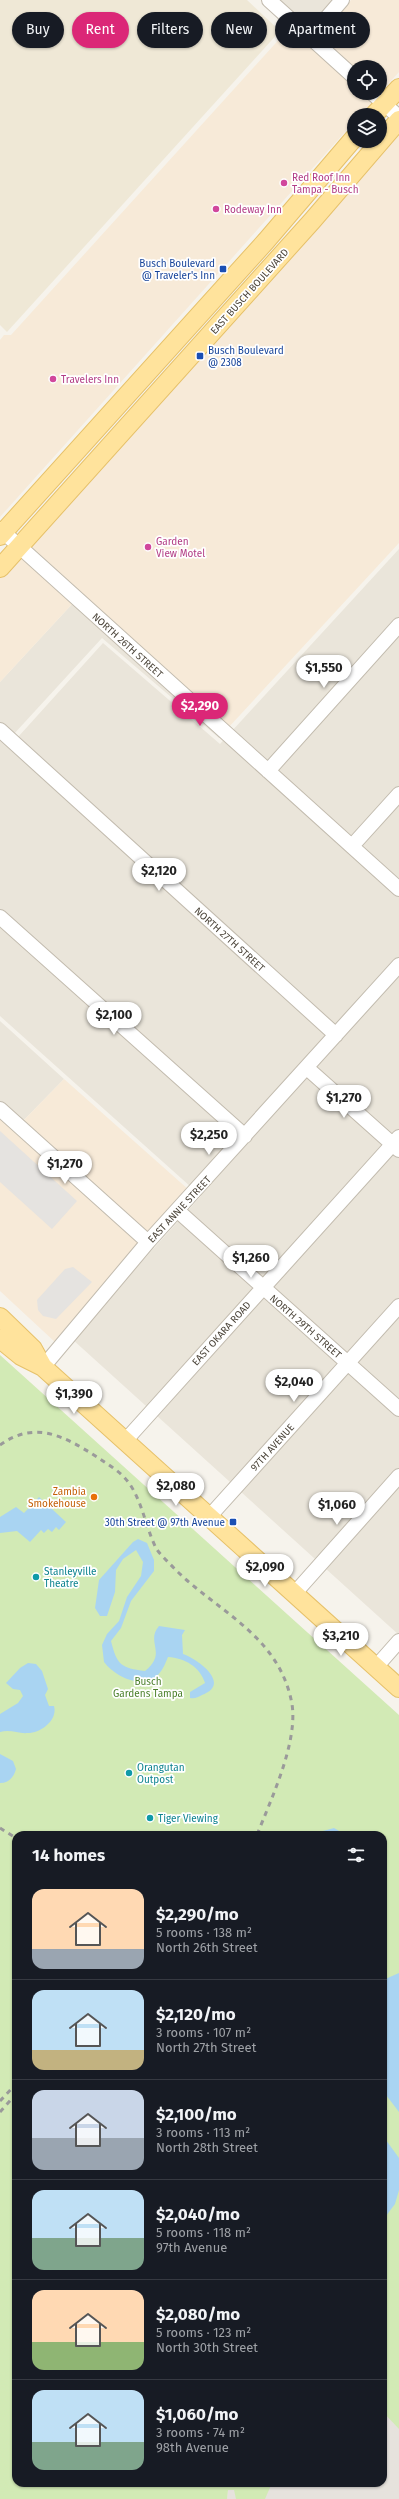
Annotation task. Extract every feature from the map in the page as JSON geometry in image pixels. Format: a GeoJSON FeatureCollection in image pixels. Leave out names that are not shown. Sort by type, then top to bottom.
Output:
{"type":"FeatureCollection","features":[{"type":"Feature","properties":{"kind":"main road"},"geometry":{"type":"LineString","coordinates":[[377,104],[399,88]]}},
{"type":"Feature","properties":{"kind":"main road","name":"EAST BUSCH BOULEVARD"},"geometry":{"type":"LineString","coordinates":[[0,568],[312,221],[399,118]]}},
{"type":"Feature","properties":{"kind":"main road"},"geometry":{"type":"LineString","coordinates":[[1,532],[222,290],[347,146]]}},
{"type":"Feature","properties":{"kind":"main road"},"geometry":{"type":"LineString","coordinates":[[155,395],[153,386],[155,381],[210,318],[222,290]]}},
{"type":"Feature","properties":{"kind":"main road"},"geometry":{"type":"LineString","coordinates":[[0,1317],[33,1349],[43,1367]]}},
{"type":"Feature","properties":{"kind":"main road"},"geometry":{"type":"LineString","coordinates":[[0,1339],[21,1356],[43,1367],[399,1688]]}},
{"type":"Feature","properties":{"kind":"street"},"geometry":{"type":"LineString","coordinates":[[269,0],[282,12]]}},
{"type":"Feature","properties":{"kind":"street"},"geometry":{"type":"LineString","coordinates":[[332,12],[342,0]]}},
{"type":"Feature","properties":{"kind":"street"},"geometry":{"type":"LineString","coordinates":[[322,48],[347,71]]}},
{"type":"Feature","properties":{"kind":"street"},"geometry":{"type":"LineString","coordinates":[[377,104],[399,118]]}},
{"type":"Feature","properties":{"kind":"street","name":"NORTH 26TH STREET"},"geometry":{"type":"LineString","coordinates":[[1,532],[399,889]]}},
{"type":"Feature","properties":{"kind":"street"},"geometry":{"type":"LineString","coordinates":[[268,771],[399,625]]}},
{"type":"Feature","properties":{"kind":"street","name":"NORTH 27TH STREET"},"geometry":{"type":"LineString","coordinates":[[0,730],[336,1035]]}},
{"type":"Feature","properties":{"kind":"street"},"geometry":{"type":"LineString","coordinates":[[352,846],[399,794]]}},
{"type":"Feature","properties":{"kind":"street"},"geometry":{"type":"LineString","coordinates":[[0,917],[245,1136]]}},
{"type":"Feature","properties":{"kind":"street","name":"EAST ANNIE STREET"},"geometry":{"type":"LineString","coordinates":[[43,1367],[148,1242],[399,965]]}},
{"type":"Feature","properties":{"kind":"street"},"geometry":{"type":"LineString","coordinates":[[307,1068],[397,1144]]}},
{"type":"Feature","properties":{"kind":"street"},"geometry":{"type":"LineString","coordinates":[[0,1109],[148,1242]]}},
{"type":"Feature","properties":{"kind":"street","name":"EAST OKARA ROAD"},"geometry":{"type":"LineString","coordinates":[[125,1441],[262,1287],[397,1144]]}},
{"type":"Feature","properties":{"kind":"street","name":"NORTH 29TH STREET"},"geometry":{"type":"LineString","coordinates":[[178,1210],[399,1409]]}},
{"type":"Feature","properties":{"kind":"street","name":"97TH AVENUE"},"geometry":{"type":"LineString","coordinates":[[209,1517],[399,1306]]}},
{"type":"Feature","properties":{"kind":"street"},"geometry":{"type":"LineString","coordinates":[[294,1594],[399,1476]]}},
{"type":"Feature","properties":{"kind":"street"},"geometry":{"type":"LineString","coordinates":[[376,1667],[399,1641]]}},
{"type":"Feature","properties":{"kind":"shaded area"},"geometry":{"type":"Polygon","coordinates":[[[0,0],[247,0],[260,12],[211,12],[211,48],[265,48],[7,332],[0,325],[0,0]]]}},
{"type":"Feature","properties":{"kind":"shaded area"},"geometry":{"type":"Polygon","coordinates":[[[276,0],[334,0],[324,12],[290,12],[276,0]]]}},
{"type":"Feature","properties":{"kind":"shaded area"},"geometry":{"type":"Polygon","coordinates":[[[351,0],[399,0],[399,72],[387,85],[387,60],[347,60],[347,64],[329,48],[370,48],[370,12],[341,12],[351,0]]]}},
{"type":"Feature","properties":{"kind":"shaded area"},"geometry":{"type":"Polygon","coordinates":[[[267,19],[275,26],[275,37],[267,45],[267,19]]]}},
{"type":"Feature","properties":{"kind":"shaded area"},"geometry":{"type":"Polygon","coordinates":[[[275,44],[275,48],[315,48],[347,77],[347,100],[373,101],[367,108],[347,108],[347,130],[0,517],[0,340],[4,335],[11,335],[275,44]]]}},
{"type":"Feature","properties":{"kind":"shaded area"},"geometry":{"type":"Polygon","coordinates":[[[399,132],[399,543],[228,728],[27,547],[385,148],[387,148],[387,145],[399,132]]]}},
{"type":"Feature","properties":{"kind":"shaded area"},"geometry":{"type":"Polygon","coordinates":[[[399,549],[399,1635],[72,1339],[201,1196],[0,1016],[0,740],[9,747],[103,643],[220,744],[399,549]]]}},
{"type":"Feature","properties":{"kind":"shaded area"},"geometry":{"type":"Polygon","coordinates":[[[20,554],[74,602],[0,682],[0,576],[20,554]]]}},
{"type":"Feature","properties":{"kind":"shaded area"},"geometry":{"type":"Polygon","coordinates":[[[74,602],[222,735],[219,738],[102,638],[13,735],[0,723],[0,682],[74,602]]]}},
{"type":"Feature","properties":{"kind":"shaded area"},"geometry":{"type":"Polygon","coordinates":[[[0,1021],[64,1079],[22,1122],[0,1102],[0,1021]]]}},
{"type":"Feature","properties":{"kind":"shaded area"},"geometry":{"type":"Polygon","coordinates":[[[64,1079],[189,1190],[147,1235],[22,1122],[64,1079]]]}},
{"type":"Feature","properties":{"kind":"shaded area"},"geometry":{"type":"Polygon","coordinates":[[[0,1115],[141,1242],[56,1343],[0,1291],[0,1115]]]}},
{"type":"Feature","properties":{"kind":"shaded area"},"geometry":{"type":"Polygon","coordinates":[[[0,1131],[77,1201],[52,1229],[0,1182],[0,1131]]]}},
{"type":"Feature","properties":{"kind":"shaded area"},"geometry":{"type":"Polygon","coordinates":[[[73,1267],[92,1282],[56,1319],[43,1316],[38,1310],[37,1300],[65,1269],[73,1267]]]}},
{"type":"Feature","properties":{"kind":"shaded area"},"geometry":{"type":"Polygon","coordinates":[[[399,2241],[399,2499],[227,2499],[228,2487],[387,2487],[387,2254],[399,2241]]]}},
{"type":"Feature","properties":{"kind":"green space","name":"Busch Gardens Tampa"},"geometry":{"type":"Polygon","coordinates":[[[0,1355],[399,1715],[399,2429],[387,2416],[387,1831],[12,1831],[12,2487],[270,2487],[265,2499],[236,2499],[234,2490],[228,2490],[227,2499],[0,2499],[0,1355]]]}},
{"type":"Feature","properties":{"kind":"water"},"geometry":{"type":"Polygon","coordinates":[[[39,1497],[66,1522],[59,1530],[56,1527],[52,1532],[48,1529],[44,1533],[41,1530],[30,1542],[17,1531],[0,1533],[0,1517],[16,1507],[24,1513],[39,1497]]]}},
{"type":"Feature","properties":{"kind":"water"},"geometry":{"type":"Polygon","coordinates":[[[138,1539],[147,1543],[154,1560],[154,1571],[131,1601],[121,1628],[111,1641],[115,1655],[125,1667],[145,1671],[152,1665],[155,1659],[156,1653],[154,1637],[159,1626],[185,1630],[182,1635],[183,1654],[204,1666],[213,1679],[214,1685],[210,1690],[196,1698],[190,1698],[190,1692],[205,1683],[200,1672],[186,1661],[168,1657],[157,1676],[147,1681],[140,1682],[126,1679],[108,1667],[104,1662],[102,1645],[107,1634],[119,1621],[127,1597],[141,1576],[143,1562],[136,1550],[123,1559],[116,1570],[115,1592],[107,1616],[100,1616],[95,1608],[99,1580],[133,1542],[138,1539]]]}},
{"type":"Feature","properties":{"kind":"water"},"geometry":{"type":"Polygon","coordinates":[[[28,1663],[36,1664],[42,1671],[48,1689],[45,1695],[49,1706],[54,1706],[55,1711],[51,1721],[38,1731],[24,1733],[8,1731],[0,1732],[0,1714],[18,1703],[23,1696],[20,1690],[13,1689],[6,1683],[20,1668],[28,1663]]]}},
{"type":"Feature","properties":{"kind":"water"},"geometry":{"type":"Polygon","coordinates":[[[0,1754],[13,1761],[16,1769],[11,1779],[0,1783],[0,1754]]]}},
{"type":"Feature","properties":{"kind":"water"},"geometry":{"type":"Polygon","coordinates":[[[334,1828],[339,1831],[323,1831],[334,1828]]]}},
{"type":"Feature","properties":{"kind":"water"},"geometry":{"type":"Polygon","coordinates":[[[399,1973],[399,2112],[387,2096],[387,1978],[399,1973]]]}},
{"type":"Feature","properties":{"kind":"water"},"geometry":{"type":"Polygon","coordinates":[[[387,2142],[399,2158],[399,2190],[395,2204],[387,2215],[387,2142]]]}},
{"type":"Feature","properties":{"kind":"railway"},"geometry":{"type":"LineString","coordinates":[[0,1445],[13,1437],[25,1433],[37,1432],[49,1434],[61,1437],[85,1449],[116,1470],[128,1481],[135,1493],[156,1548],[160,1554],[187,1581],[243,1625],[274,1659],[285,1680],[292,1704],[293,1719],[291,1736],[282,1771],[259,1831]]}},
{"type":"Feature","properties":{"kind":"railway"},"geometry":{"type":"LineString","coordinates":[[0,1828],[12,1836]]}},
{"type":"Feature","properties":{"kind":"railway"},"geometry":{"type":"LineString","coordinates":[[0,2101],[12,2088]]}},
{"type":"Feature","properties":{"kind":"railway"},"geometry":{"type":"LineString","coordinates":[[0,2112],[12,2098]]}},
{"type":"Feature","properties":{"kind":"place","name":"Red Roof Inn Tampa - Busch"},"geometry":{"type":"Point","coordinates":[284,183]}},
{"type":"Feature","properties":{"kind":"place","name":"Rodeway Inn"},"geometry":{"type":"Point","coordinates":[216,209]}},
{"type":"Feature","properties":{"kind":"place","name":"Busch Boulevard @ Traveler's Inn"},"geometry":{"type":"Point","coordinates":[223,269]}},
{"type":"Feature","properties":{"kind":"place","name":"Busch Boulevard @ 2308"},"geometry":{"type":"Point","coordinates":[200,356]}},
{"type":"Feature","properties":{"kind":"place","name":"Travelers Inn"},"geometry":{"type":"Point","coordinates":[53,379]}},
{"type":"Feature","properties":{"kind":"place","name":"Garden View Motel"},"geometry":{"type":"Point","coordinates":[148,547]}},
{"type":"Feature","properties":{"kind":"place","name":"Zambia Smokehouse"},"geometry":{"type":"Point","coordinates":[94,1497]}},
{"type":"Feature","properties":{"kind":"place","name":"30th Street @ 97th Avenue"},"geometry":{"type":"Point","coordinates":[233,1522]}},
{"type":"Feature","properties":{"kind":"place","name":"Stanleyville Theatre"},"geometry":{"type":"Point","coordinates":[36,1577]}},
{"type":"Feature","properties":{"kind":"place","name":"Orangutan Outpost"},"geometry":{"type":"Point","coordinates":[129,1773]}},
{"type":"Feature","properties":{"kind":"place","name":"Tiger Viewing"},"geometry":{"type":"Point","coordinates":[150,1818]}}]}
